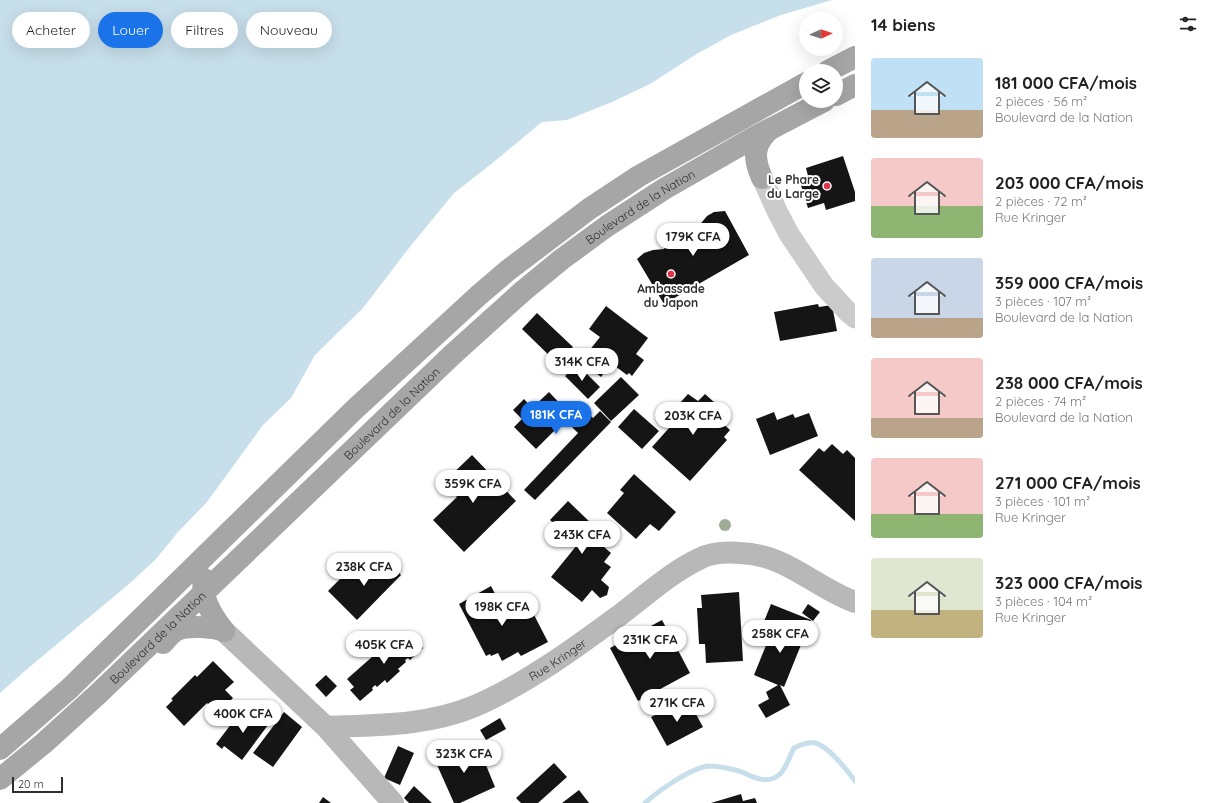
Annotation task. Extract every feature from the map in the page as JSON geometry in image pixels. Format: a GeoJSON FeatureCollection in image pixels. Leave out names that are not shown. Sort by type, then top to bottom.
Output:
{"type":"FeatureCollection","features":[{"type":"Feature","properties":{"kind":"main road"},"geometry":{"type":"LineString","coordinates":[[841,64],[855,56]]}},
{"type":"Feature","properties":{"kind":"main road"},"geometry":{"type":"LineString","coordinates":[[843,91],[855,85]]}},
{"type":"Feature","properties":{"kind":"main road","name":"Boulevard de la Nation"},"geometry":{"type":"LineString","coordinates":[[0,749],[69,689],[355,410],[479,295],[545,241],[589,209],[639,176],[799,87]]}},
{"type":"Feature","properties":{"kind":"main road","name":"Boulevard de la Nation"},"geometry":{"type":"LineString","coordinates":[[0,779],[44,743],[98,694],[368,434],[523,291],[562,259],[607,226],[664,189],[811,108]]}},
{"type":"Feature","properties":{"kind":"main road"},"geometry":{"type":"LineString","coordinates":[[762,178],[758,168],[757,150],[759,142],[763,136],[772,128]]}},
{"type":"Feature","properties":{"kind":"main road"},"geometry":{"type":"LineString","coordinates":[[718,158],[734,156],[742,158],[749,162],[762,178]]}},
{"type":"Feature","properties":{"kind":"main road"},"geometry":{"type":"LineString","coordinates":[[224,630],[210,610],[206,600],[203,583],[205,574],[215,562],[331,447],[346,428],[355,410]]}},
{"type":"Feature","properties":{"kind":"main road"},"geometry":{"type":"LineString","coordinates":[[222,576],[219,581],[219,596],[221,620],[224,630]]}},
{"type":"Feature","properties":{"kind":"main road"},"geometry":{"type":"LineString","coordinates":[[150,611],[161,606],[188,608],[205,616],[224,630]]}},
{"type":"Feature","properties":{"kind":"main road"},"geometry":{"type":"LineString","coordinates":[[44,743],[63,733],[97,707],[130,677],[173,633],[182,628],[215,628],[224,630]]}},
{"type":"Feature","properties":{"kind":"street"},"geometry":{"type":"LineString","coordinates":[[762,178],[790,234],[824,286],[855,318]]}},
{"type":"Feature","properties":{"kind":"street","name":"Rue Kringer"},"geometry":{"type":"LineString","coordinates":[[326,727],[418,722],[475,706],[526,679],[619,616],[660,583],[700,558],[723,553],[740,553],[765,556],[781,562],[818,584],[855,602]]}},
{"type":"Feature","properties":{"kind":"street"},"geometry":{"type":"LineString","coordinates":[[224,630],[326,727],[393,803]]}},
{"type":"Feature","properties":{"kind":"water"},"geometry":{"type":"Polygon","coordinates":[[[0,0],[832,0],[781,15],[731,35],[695,55],[650,84],[612,102],[567,120],[542,122],[454,193],[363,308],[315,355],[291,398],[263,425],[207,502],[178,532],[156,559],[129,584],[0,693],[0,0]]]}},
{"type":"Feature","properties":{"kind":"building","name":"Le Phare du Large"},"geometry":{"type":"Polygon","coordinates":[[[843,156],[855,192],[855,201],[826,210],[824,203],[808,208],[799,179],[808,176],[806,168],[843,156]]]}},
{"type":"Feature","properties":{"kind":"building"},"geometry":{"type":"Polygon","coordinates":[[[725,211],[749,255],[664,304],[637,259],[644,253],[664,249],[668,241],[676,234],[685,229],[697,228],[707,216],[714,212],[725,211]]]}},
{"type":"Feature","properties":{"kind":"building"},"geometry":{"type":"Polygon","coordinates":[[[818,304],[819,307],[832,305],[837,331],[780,341],[774,312],[818,304]]]}},
{"type":"Feature","properties":{"kind":"building"},"geometry":{"type":"Polygon","coordinates":[[[606,306],[648,338],[636,354],[644,360],[632,376],[629,373],[627,375],[611,363],[601,377],[581,361],[600,337],[589,329],[606,306]]]}},
{"type":"Feature","properties":{"kind":"building"},"geometry":{"type":"Polygon","coordinates":[[[537,313],[573,347],[558,364],[522,329],[537,313]]]}},
{"type":"Feature","properties":{"kind":"building"},"geometry":{"type":"Polygon","coordinates":[[[577,364],[600,387],[588,399],[565,376],[577,364]]]}},
{"type":"Feature","properties":{"kind":"building"},"geometry":{"type":"Polygon","coordinates":[[[621,377],[639,395],[611,421],[594,403],[621,377]]]}},
{"type":"Feature","properties":{"kind":"building"},"geometry":{"type":"Polygon","coordinates":[[[549,392],[569,413],[578,404],[593,418],[600,411],[611,422],[535,500],[524,490],[578,433],[565,420],[536,449],[514,427],[522,419],[513,410],[524,399],[532,408],[549,392]]]}},
{"type":"Feature","properties":{"kind":"building"},"geometry":{"type":"Polygon","coordinates":[[[688,394],[698,401],[705,394],[724,411],[717,418],[730,430],[724,437],[727,440],[690,481],[652,447],[686,409],[679,404],[688,394]]]}},
{"type":"Feature","properties":{"kind":"building"},"geometry":{"type":"Polygon","coordinates":[[[634,409],[659,431],[642,449],[618,427],[634,409]]]}},
{"type":"Feature","properties":{"kind":"building"},"geometry":{"type":"Polygon","coordinates":[[[774,412],[777,420],[793,414],[795,418],[809,413],[818,436],[770,455],[756,419],[774,412]]]}},
{"type":"Feature","properties":{"kind":"building"},"geometry":{"type":"Polygon","coordinates":[[[832,444],[843,454],[847,450],[855,458],[855,521],[799,470],[819,448],[824,452],[832,444]]]}},
{"type":"Feature","properties":{"kind":"building"},"geometry":{"type":"Polygon","coordinates":[[[472,455],[516,501],[464,552],[433,520],[457,497],[443,483],[472,455]]]}},
{"type":"Feature","properties":{"kind":"building"},"geometry":{"type":"Polygon","coordinates":[[[634,474],[676,512],[659,531],[650,524],[636,539],[607,513],[624,493],[620,490],[634,474]]]}},
{"type":"Feature","properties":{"kind":"building"},"geometry":{"type":"Polygon","coordinates":[[[568,501],[596,528],[595,530],[606,540],[604,547],[611,553],[604,562],[611,567],[601,580],[609,587],[607,595],[600,598],[592,590],[582,602],[551,577],[577,545],[550,520],[568,501]]]}},
{"type":"Feature","properties":{"kind":"building"},"geometry":{"type":"Polygon","coordinates":[[[383,556],[401,575],[357,620],[328,591],[353,566],[363,576],[383,556]]]}},
{"type":"Feature","properties":{"kind":"building"},"geometry":{"type":"Polygon","coordinates":[[[491,586],[506,615],[517,609],[521,617],[532,611],[548,642],[521,656],[518,652],[502,661],[498,653],[491,656],[490,654],[486,656],[459,604],[491,586]]]}},
{"type":"Feature","properties":{"kind":"building"},"geometry":{"type":"Polygon","coordinates":[[[739,592],[743,661],[706,663],[705,644],[699,644],[697,608],[702,608],[701,595],[739,592]]]}},
{"type":"Feature","properties":{"kind":"building"},"geometry":{"type":"Polygon","coordinates":[[[771,604],[811,620],[784,687],[780,685],[790,705],[766,718],[758,705],[769,699],[766,692],[778,685],[754,675],[769,638],[759,634],[771,604]]]}},
{"type":"Feature","properties":{"kind":"building"},"geometry":{"type":"Polygon","coordinates":[[[808,604],[820,612],[813,621],[802,613],[808,604]]]}},
{"type":"Feature","properties":{"kind":"building"},"geometry":{"type":"Polygon","coordinates":[[[662,620],[690,673],[638,701],[610,648],[662,620]]]}},
{"type":"Feature","properties":{"kind":"building"},"geometry":{"type":"Polygon","coordinates":[[[404,631],[410,639],[414,636],[423,648],[410,660],[408,658],[405,660],[406,662],[398,669],[400,671],[387,683],[385,680],[377,687],[375,685],[372,688],[373,690],[360,701],[350,690],[354,687],[347,679],[389,642],[390,643],[404,631]]]}},
{"type":"Feature","properties":{"kind":"building"},"geometry":{"type":"Polygon","coordinates":[[[213,661],[234,682],[225,690],[233,698],[217,714],[207,703],[184,726],[166,707],[173,700],[171,699],[195,675],[197,677],[213,661]]]}},
{"type":"Feature","properties":{"kind":"building"},"geometry":{"type":"Polygon","coordinates":[[[326,675],[337,686],[326,697],[315,685],[326,675]]]}},
{"type":"Feature","properties":{"kind":"building"},"geometry":{"type":"Polygon","coordinates":[[[679,703],[682,710],[691,705],[703,727],[667,746],[651,717],[679,703]]]}},
{"type":"Feature","properties":{"kind":"building"},"geometry":{"type":"Polygon","coordinates":[[[244,707],[268,725],[242,760],[224,746],[222,749],[216,744],[244,707]]]}},
{"type":"Feature","properties":{"kind":"building"},"geometry":{"type":"Polygon","coordinates":[[[284,712],[302,727],[273,767],[253,753],[284,712]]]}},
{"type":"Feature","properties":{"kind":"building"},"geometry":{"type":"Polygon","coordinates":[[[500,718],[506,729],[486,740],[480,730],[500,718]]]}},
{"type":"Feature","properties":{"kind":"building"},"geometry":{"type":"Polygon","coordinates":[[[398,746],[414,753],[400,785],[384,778],[398,746]]]}},
{"type":"Feature","properties":{"kind":"building"},"geometry":{"type":"Polygon","coordinates":[[[455,746],[460,756],[479,748],[495,787],[460,803],[454,803],[433,756],[455,746]]]}},
{"type":"Feature","properties":{"kind":"building"},"geometry":{"type":"Polygon","coordinates":[[[554,763],[567,777],[538,803],[521,803],[516,798],[554,763]]]}},
{"type":"Feature","properties":{"kind":"building"},"geometry":{"type":"Polygon","coordinates":[[[414,786],[432,803],[409,803],[404,798],[414,786]]]}},
{"type":"Feature","properties":{"kind":"building"},"geometry":{"type":"Polygon","coordinates":[[[579,790],[589,803],[562,803],[579,790]]]}},
{"type":"Feature","properties":{"kind":"building"},"geometry":{"type":"Polygon","coordinates":[[[741,794],[743,801],[755,798],[757,803],[711,803],[741,794]]]}},
{"type":"Feature","properties":{"kind":"building"},"geometry":{"type":"Polygon","coordinates":[[[323,797],[331,803],[319,803],[323,797]]]}},
{"type":"Feature","properties":{"kind":"waterway"},"geometry":{"type":"LineString","coordinates":[[645,803],[658,792],[684,775],[708,766],[735,770],[755,778],[765,780],[776,777],[781,773],[787,764],[794,748],[810,743],[820,745],[831,753],[855,781]]}},
{"type":"Feature","properties":{"kind":"place","name":"Le Phare du Large"},"geometry":{"type":"Point","coordinates":[827,186]}},
{"type":"Feature","properties":{"kind":"place","name":"Ambassade du Japon"},"geometry":{"type":"Point","coordinates":[671,274]}}]}
